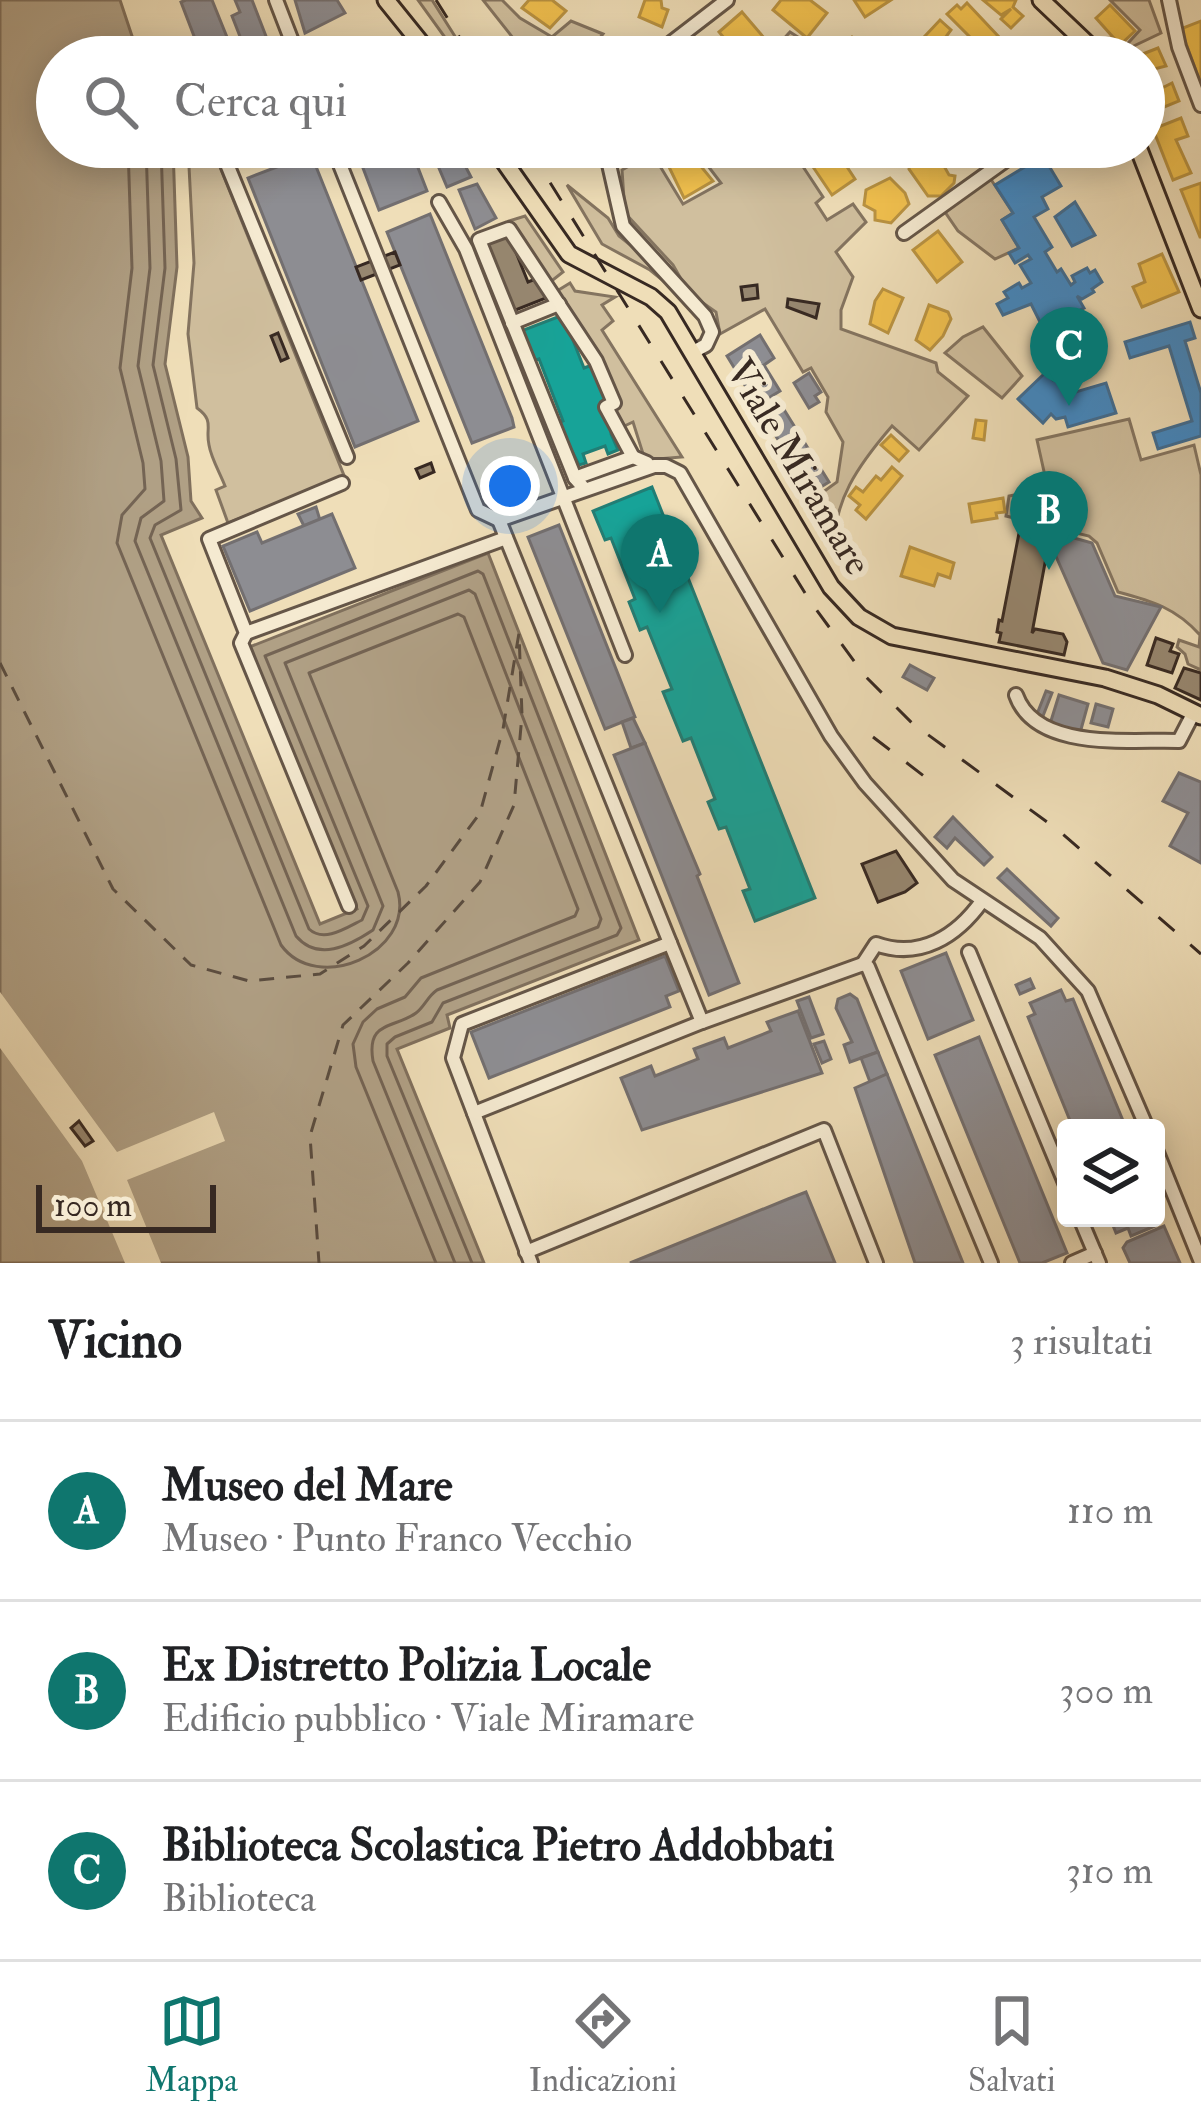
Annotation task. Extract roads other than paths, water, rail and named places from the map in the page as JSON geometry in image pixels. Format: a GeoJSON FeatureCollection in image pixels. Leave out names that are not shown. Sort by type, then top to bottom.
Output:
{"type":"FeatureCollection","features":[{"type":"Feature","properties":{"kind":"main road"},"geometry":{"type":"LineString","coordinates":[[390,0],[417,36]]}},
{"type":"Feature","properties":{"kind":"main road"},"geometry":{"type":"LineString","coordinates":[[1041,0],[1079,36]]}},
{"type":"Feature","properties":{"kind":"main road","name":"Viale Miramare"},"geometry":{"type":"LineString","coordinates":[[509,168],[569,254],[660,303],[694,352],[831,587],[869,625],[906,640],[1106,678],[1197,714]]}},
{"type":"Feature","properties":{"kind":"main road"},"geometry":{"type":"LineString","coordinates":[[1146,168],[1201,309]]}},
{"type":"Feature","properties":{"kind":"street"},"geometry":{"type":"LineString","coordinates":[[276,0],[290,36]]}},
{"type":"Feature","properties":{"kind":"street"},"geometry":{"type":"LineString","coordinates":[[680,36],[727,0]]}},
{"type":"Feature","properties":{"kind":"street"},"geometry":{"type":"LineString","coordinates":[[1169,0],[1179,47],[1201,105]]}},
{"type":"Feature","properties":{"kind":"street"},"geometry":{"type":"LineString","coordinates":[[228,168],[347,457]]}},
{"type":"Feature","properties":{"kind":"street"},"geometry":{"type":"LineString","coordinates":[[341,168],[478,510],[500,520],[654,466],[680,473],[831,736],[920,847],[982,901],[1040,938],[1076,974],[1102,1015],[1143,1119]]}},
{"type":"Feature","properties":{"kind":"street"},"geometry":{"type":"LineString","coordinates":[[611,168],[623,226],[705,316],[712,332],[706,345],[694,352]]}},
{"type":"Feature","properties":{"kind":"street"},"geometry":{"type":"LineString","coordinates":[[904,233],[995,168]]}},
{"type":"Feature","properties":{"kind":"street"},"geometry":{"type":"LineString","coordinates":[[440,202],[466,249],[626,655]]}},
{"type":"Feature","properties":{"kind":"street"},"geometry":{"type":"LineString","coordinates":[[509,229],[559,304],[596,362],[614,403],[606,407],[640,460],[578,482],[479,240],[509,229]]}},
{"type":"Feature","properties":{"kind":"street"},"geometry":{"type":"LineString","coordinates":[[512,323],[559,304]]}},
{"type":"Feature","properties":{"kind":"street"},"geometry":{"type":"LineString","coordinates":[[246,633],[209,538],[342,483]]}},
{"type":"Feature","properties":{"kind":"street"},"geometry":{"type":"LineString","coordinates":[[500,520],[701,1022]]}},
{"type":"Feature","properties":{"kind":"street"},"geometry":{"type":"LineString","coordinates":[[349,906],[241,643],[246,633],[506,538]]}},
{"type":"Feature","properties":{"kind":"street"},"geometry":{"type":"LineString","coordinates":[[1016,694],[1022,711],[1041,723],[1061,733],[1097,739],[1179,741],[1197,714]]}},
{"type":"Feature","properties":{"kind":"street"},"geometry":{"type":"LineString","coordinates":[[474,1113],[701,1022],[863,964],[876,944],[904,950],[941,940],[964,925],[982,901]]}},
{"type":"Feature","properties":{"kind":"street"},"geometry":{"type":"LineString","coordinates":[[670,943],[462,1024],[453,1058],[529,1257],[824,1130],[876,1263]]}},
{"type":"Feature","properties":{"kind":"street"},"geometry":{"type":"LineString","coordinates":[[969,952],[1057,1163]]}},
{"type":"Feature","properties":{"kind":"street"},"geometry":{"type":"LineString","coordinates":[[863,964],[991,1263]]}},
{"type":"Feature","properties":{"kind":"street"},"geometry":{"type":"LineString","coordinates":[[1165,1172],[1201,1262]]}},
{"type":"Feature","properties":{"kind":"street"},"geometry":{"type":"LineString","coordinates":[[1072,1263],[1097,1258],[1084,1227]]}},
{"type":"Feature","properties":{"kind":"water"},"geometry":{"type":"Polygon","coordinates":[[[0,0],[120,0],[132,36],[36,36],[36,168],[174,168],[177,267],[165,364],[188,457],[191,501],[202,518],[161,535],[320,924],[357,909],[247,648],[488,553],[639,940],[447,1015],[450,1028],[397,1049],[484,1263],[0,1263],[0,0]]]}},
{"type":"Feature","properties":{"kind":"railway"},"geometry":{"type":"LineString","coordinates":[[436,0],[459,36]]}},
{"type":"Feature","properties":{"kind":"railway"},"geometry":{"type":"LineString","coordinates":[[541,168],[810,601],[865,676],[912,723],[1058,830],[1201,954]]}},
{"type":"Feature","properties":{"kind":"railway"},"geometry":{"type":"LineString","coordinates":[[873,737],[933,783]]}},
{"type":"Feature","properties":{"kind":"place","name":"Biblioteca Scolastica Pietro Addobbati"},"geometry":{"type":"Point","coordinates":[1069,406]}},
{"type":"Feature","properties":{"kind":"place","name":"Ex Distretto Polizia Locale"},"geometry":{"type":"Point","coordinates":[1049,570]}},
{"type":"Feature","properties":{"kind":"place","name":"Museo del Mare"},"geometry":{"type":"Point","coordinates":[660,613]}}]}
